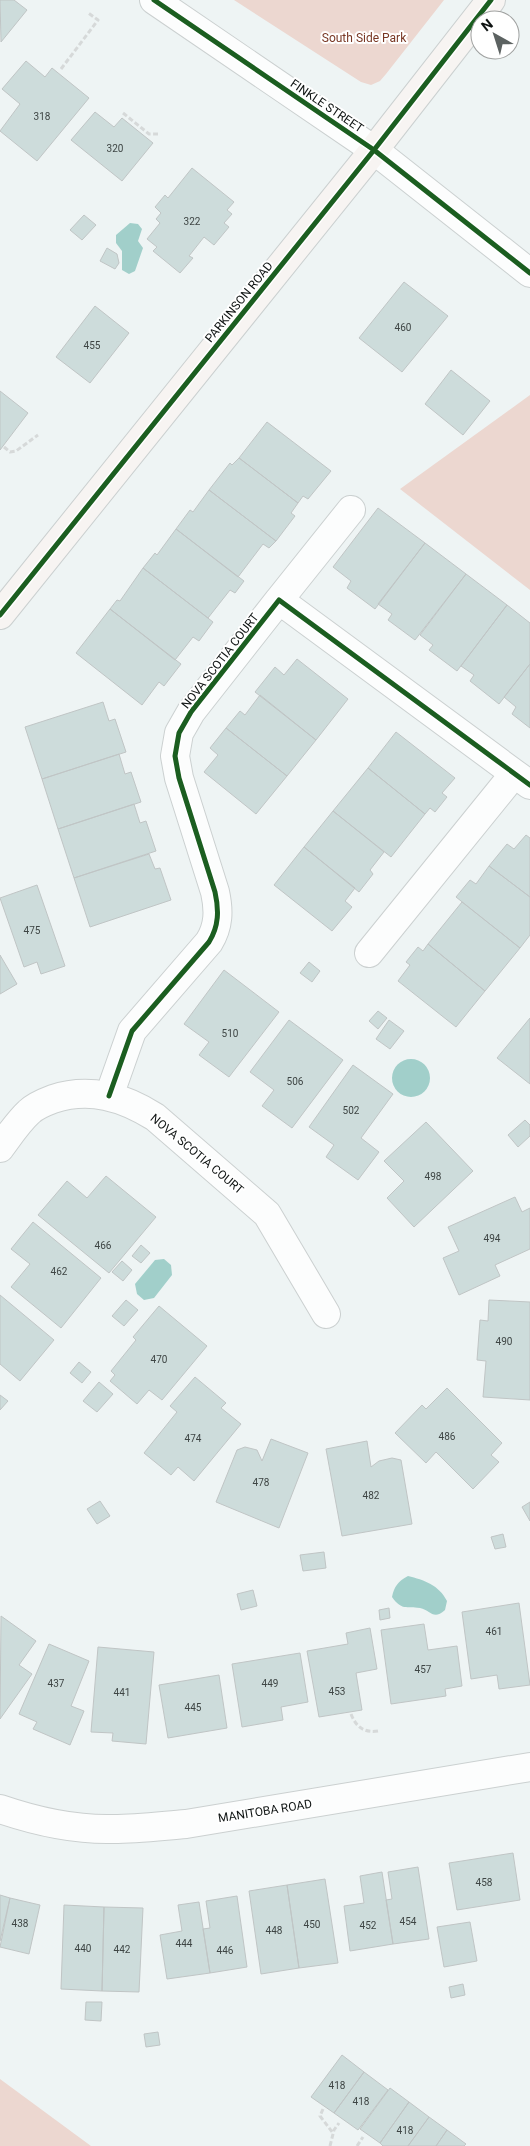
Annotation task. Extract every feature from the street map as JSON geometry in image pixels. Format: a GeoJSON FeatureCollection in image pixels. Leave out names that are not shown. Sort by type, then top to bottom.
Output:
{"type":"FeatureCollection","features":[{"type":"Feature","properties":{"kind":"main road","name":"PARKINSON ROAD"},"geometry":{"type":"LineString","coordinates":[[0,615],[374,150],[491,0]]}},
{"type":"Feature","properties":{"kind":"street","name":"FINKLE STREET"},"geometry":{"type":"LineString","coordinates":[[154,0],[374,150],[530,273]]}},
{"type":"Feature","properties":{"kind":"street","name":"NOVA SCOTIA COURT"},"geometry":{"type":"LineString","coordinates":[[109,1096],[132,1031],[216,931],[218,904],[179,778],[175,756],[179,733],[191,712],[351,510]]}},
{"type":"Feature","properties":{"kind":"street"},"geometry":{"type":"LineString","coordinates":[[279,600],[522,780],[369,953]]}},
{"type":"Feature","properties":{"kind":"street","name":"NOVA SCOTIA COURT"},"geometry":{"type":"LineString","coordinates":[[0,1148],[30,1111],[45,1102],[64,1096],[84,1094],[109,1096],[135,1105],[155,1117],[267,1214],[326,1314]]}},
{"type":"Feature","properties":{"kind":"street","name":"MANITOBA ROAD"},"geometry":{"type":"LineString","coordinates":[[0,1809],[39,1820],[91,1828],[141,1828],[199,1821],[530,1767]]}},
{"type":"Feature","properties":{"kind":"path"},"geometry":{"type":"LineString","coordinates":[[62,69],[98,20],[87,12]]}},
{"type":"Feature","properties":{"kind":"path"},"geometry":{"type":"LineString","coordinates":[[123,113],[149,134],[158,134]]}},
{"type":"Feature","properties":{"kind":"path"},"geometry":{"type":"LineString","coordinates":[[4,447],[10,452],[16,450],[38,434]]}},
{"type":"Feature","properties":{"kind":"path"},"geometry":{"type":"LineString","coordinates":[[351,1714],[355,1723],[363,1730],[378,1731]]}},
{"type":"Feature","properties":{"kind":"path"},"geometry":{"type":"LineString","coordinates":[[323,2109],[320,2116],[334,2133]]}},
{"type":"Feature","properties":{"kind":"path"},"geometry":{"type":"LineString","coordinates":[[330,2146],[339,2124]]}},
{"type":"Feature","properties":{"kind":"path"},"geometry":{"type":"LineString","coordinates":[[357,2146],[363,2137]]}},
{"type":"Feature","properties":{"kind":"green space","name":"South Side Park"},"geometry":{"type":"Polygon","coordinates":[[[234,0],[444,0],[380,81],[371,85],[361,82],[234,0]]]}},
{"type":"Feature","properties":{"kind":"green space"},"geometry":{"type":"Polygon","coordinates":[[[530,395],[530,590],[400,489],[530,395]]]}},
{"type":"Feature","properties":{"kind":"green space"},"geometry":{"type":"Polygon","coordinates":[[[0,2079],[91,2146],[0,2146],[0,2079]]]}},
{"type":"Feature","properties":{"kind":"water"},"geometry":{"type":"Polygon","coordinates":[[[130,223],[138,224],[142,229],[138,241],[143,248],[135,271],[129,274],[122,270],[122,251],[116,243],[116,235],[130,223]]]}},
{"type":"Feature","properties":{"kind":"water"},"geometry":{"type":"Polygon","coordinates":[[[411,1059],[424,1065],[430,1078],[424,1091],[411,1097],[398,1091],[392,1078],[398,1065],[411,1059]]]}},
{"type":"Feature","properties":{"kind":"water"},"geometry":{"type":"Polygon","coordinates":[[[164,1259],[171,1265],[172,1275],[154,1298],[144,1300],[137,1294],[135,1284],[155,1260],[164,1259]]]}},
{"type":"Feature","properties":{"kind":"water"},"geometry":{"type":"Polygon","coordinates":[[[408,1576],[425,1581],[440,1591],[447,1601],[445,1610],[435,1615],[424,1609],[404,1607],[399,1604],[392,1597],[393,1593],[399,1582],[408,1576]]]}},
{"type":"Feature","properties":{"kind":"building"},"geometry":{"type":"Polygon","coordinates":[[[0,0],[14,0],[27,10],[1,42],[0,0]]]}},
{"type":"Feature","properties":{"kind":"building"},"geometry":{"type":"Polygon","coordinates":[[[26,61],[45,77],[52,68],[89,98],[37,161],[0,131],[20,104],[2,89],[26,61]]]}},
{"type":"Feature","properties":{"kind":"building"},"geometry":{"type":"Polygon","coordinates":[[[95,112],[114,127],[122,118],[153,143],[122,181],[71,140],[95,112]]]}},
{"type":"Feature","properties":{"kind":"building"},"geometry":{"type":"Polygon","coordinates":[[[192,168],[234,202],[227,210],[232,214],[224,223],[229,227],[214,245],[204,237],[189,256],[193,258],[180,273],[153,251],[157,247],[147,239],[160,223],[156,219],[161,213],[155,207],[165,195],[168,198],[192,168]]]}},
{"type":"Feature","properties":{"kind":"building"},"geometry":{"type":"Polygon","coordinates":[[[84,215],[96,225],[82,240],[70,230],[84,215]]]}},
{"type":"Feature","properties":{"kind":"building"},"geometry":{"type":"Polygon","coordinates":[[[107,248],[117,254],[119,263],[115,269],[100,261],[107,248]]]}},
{"type":"Feature","properties":{"kind":"building"},"geometry":{"type":"Polygon","coordinates":[[[404,282],[448,316],[402,372],[359,338],[404,282]]]}},
{"type":"Feature","properties":{"kind":"building"},"geometry":{"type":"Polygon","coordinates":[[[95,306],[129,333],[90,383],[56,357],[95,306]]]}},
{"type":"Feature","properties":{"kind":"building"},"geometry":{"type":"Polygon","coordinates":[[[451,370],[490,401],[463,435],[425,404],[451,370]]]}},
{"type":"Feature","properties":{"kind":"building"},"geometry":{"type":"Polygon","coordinates":[[[0,391],[28,413],[0,450],[0,391]]]}},
{"type":"Feature","properties":{"kind":"building"},"geometry":{"type":"Polygon","coordinates":[[[267,422],[331,471],[308,499],[303,496],[298,503],[239,458],[267,422]]]}},
{"type":"Feature","properties":{"kind":"building"},"geometry":{"type":"Polygon","coordinates":[[[239,458],[298,503],[291,513],[295,516],[276,541],[209,490],[230,463],[232,465],[239,458]]]}},
{"type":"Feature","properties":{"kind":"building"},"geometry":{"type":"Polygon","coordinates":[[[209,490],[276,541],[269,548],[263,544],[238,577],[176,529],[190,510],[193,512],[209,490]]]}},
{"type":"Feature","properties":{"kind":"building"},"geometry":{"type":"Polygon","coordinates":[[[378,508],[425,543],[375,609],[347,588],[351,581],[333,567],[378,508]]]}},
{"type":"Feature","properties":{"kind":"building"},"geometry":{"type":"Polygon","coordinates":[[[176,529],[244,581],[235,593],[230,590],[208,618],[143,568],[155,553],[157,555],[176,529]]]}},
{"type":"Feature","properties":{"kind":"building"},"geometry":{"type":"Polygon","coordinates":[[[425,543],[466,574],[415,640],[388,620],[392,614],[378,604],[425,543]]]}},
{"type":"Feature","properties":{"kind":"building"},"geometry":{"type":"Polygon","coordinates":[[[143,568],[213,622],[199,641],[193,637],[175,660],[110,609],[117,600],[120,601],[143,568]]]}},
{"type":"Feature","properties":{"kind":"building"},"geometry":{"type":"Polygon","coordinates":[[[466,574],[507,605],[457,671],[429,650],[433,645],[420,635],[466,574]]]}},
{"type":"Feature","properties":{"kind":"building"},"geometry":{"type":"Polygon","coordinates":[[[507,605],[530,623],[530,664],[499,704],[470,681],[474,675],[461,666],[507,605]]]}},
{"type":"Feature","properties":{"kind":"building"},"geometry":{"type":"Polygon","coordinates":[[[110,609],[181,664],[164,686],[159,682],[142,705],[76,653],[110,609]]]}},
{"type":"Feature","properties":{"kind":"building"},"geometry":{"type":"Polygon","coordinates":[[[297,659],[348,699],[316,740],[255,692],[275,667],[284,675],[297,659]]]}},
{"type":"Feature","properties":{"kind":"building"},"geometry":{"type":"Polygon","coordinates":[[[530,664],[530,728],[512,714],[516,707],[504,697],[530,664]]]}},
{"type":"Feature","properties":{"kind":"building"},"geometry":{"type":"Polygon","coordinates":[[[260,695],[316,740],[287,776],[226,728],[240,711],[245,715],[260,695]]]}},
{"type":"Feature","properties":{"kind":"building"},"geometry":{"type":"Polygon","coordinates":[[[103,702],[109,721],[115,719],[126,752],[42,779],[25,727],[103,702]]]}},
{"type":"Feature","properties":{"kind":"building"},"geometry":{"type":"Polygon","coordinates":[[[226,728],[287,776],[256,814],[204,772],[218,755],[210,748],[226,728]]]}},
{"type":"Feature","properties":{"kind":"building"},"geometry":{"type":"Polygon","coordinates":[[[396,732],[455,778],[442,793],[447,797],[435,812],[430,808],[425,814],[368,768],[396,732]]]}},
{"type":"Feature","properties":{"kind":"building"},"geometry":{"type":"Polygon","coordinates":[[[119,754],[125,774],[131,772],[141,802],[58,829],[42,779],[119,754]]]}},
{"type":"Feature","properties":{"kind":"building"},"geometry":{"type":"Polygon","coordinates":[[[368,768],[425,814],[391,857],[333,811],[368,768]]]}},
{"type":"Feature","properties":{"kind":"building"},"geometry":{"type":"Polygon","coordinates":[[[134,804],[140,823],[146,821],[156,851],[74,878],[58,829],[134,804]]]}},
{"type":"Feature","properties":{"kind":"building"},"geometry":{"type":"Polygon","coordinates":[[[333,811],[384,852],[370,870],[373,874],[359,892],[304,847],[333,811]]]}},
{"type":"Feature","properties":{"kind":"building"},"geometry":{"type":"Polygon","coordinates":[[[526,835],[530,838],[530,897],[489,866],[507,844],[514,849],[526,835]]]}},
{"type":"Feature","properties":{"kind":"building"},"geometry":{"type":"Polygon","coordinates":[[[304,847],[355,888],[345,901],[352,907],[332,931],[274,885],[304,847]]]}},
{"type":"Feature","properties":{"kind":"building"},"geometry":{"type":"Polygon","coordinates":[[[149,854],[155,869],[160,868],[171,900],[90,927],[74,878],[149,854]]]}},
{"type":"Feature","properties":{"kind":"building"},"geometry":{"type":"Polygon","coordinates":[[[489,866],[530,897],[530,935],[520,948],[456,897],[470,880],[476,884],[489,866]]]}},
{"type":"Feature","properties":{"kind":"building"},"geometry":{"type":"Polygon","coordinates":[[[37,885],[65,966],[41,974],[37,962],[24,967],[0,898],[37,885]]]}},
{"type":"Feature","properties":{"kind":"building"},"geometry":{"type":"Polygon","coordinates":[[[462,902],[520,948],[485,991],[428,944],[462,902]]]}},
{"type":"Feature","properties":{"kind":"building"},"geometry":{"type":"Polygon","coordinates":[[[428,944],[485,991],[456,1027],[398,981],[410,965],[406,962],[418,947],[423,951],[428,944]]]}},
{"type":"Feature","properties":{"kind":"building"},"geometry":{"type":"Polygon","coordinates":[[[0,955],[17,984],[0,994],[0,955]]]}},
{"type":"Feature","properties":{"kind":"building"},"geometry":{"type":"Polygon","coordinates":[[[309,962],[320,971],[312,982],[300,973],[309,962]]]}},
{"type":"Feature","properties":{"kind":"building"},"geometry":{"type":"Polygon","coordinates":[[[224,970],[279,1012],[229,1077],[199,1055],[209,1042],[184,1024],[224,970]]]}},
{"type":"Feature","properties":{"kind":"building"},"geometry":{"type":"Polygon","coordinates":[[[378,1011],[387,1018],[378,1029],[369,1021],[378,1011]]]}},
{"type":"Feature","properties":{"kind":"building"},"geometry":{"type":"Polygon","coordinates":[[[530,1018],[530,1084],[497,1058],[530,1018]]]}},
{"type":"Feature","properties":{"kind":"building"},"geometry":{"type":"Polygon","coordinates":[[[289,1020],[343,1060],[292,1128],[262,1106],[274,1090],[250,1072],[289,1020]]]}},
{"type":"Feature","properties":{"kind":"building"},"geometry":{"type":"Polygon","coordinates":[[[389,1020],[404,1031],[390,1049],[376,1039],[389,1020]]]}},
{"type":"Feature","properties":{"kind":"building"},"geometry":{"type":"Polygon","coordinates":[[[353,1065],[393,1094],[361,1138],[379,1152],[358,1180],[326,1157],[334,1145],[309,1127],[353,1065]]]}},
{"type":"Feature","properties":{"kind":"building"},"geometry":{"type":"Polygon","coordinates":[[[525,1120],[530,1125],[530,1136],[518,1147],[508,1135],[525,1120]]]}},
{"type":"Feature","properties":{"kind":"building"},"geometry":{"type":"Polygon","coordinates":[[[426,1122],[473,1171],[414,1227],[387,1198],[404,1181],[384,1161],[426,1122]]]}},
{"type":"Feature","properties":{"kind":"building"},"geometry":{"type":"Polygon","coordinates":[[[106,1176],[156,1217],[109,1273],[38,1215],[67,1181],[87,1198],[106,1176]]]}},
{"type":"Feature","properties":{"kind":"building"},"geometry":{"type":"Polygon","coordinates":[[[515,1197],[522,1212],[530,1208],[530,1249],[495,1265],[500,1276],[459,1295],[443,1258],[459,1251],[448,1227],[515,1197]]]}},
{"type":"Feature","properties":{"kind":"building"},"geometry":{"type":"Polygon","coordinates":[[[33,1222],[101,1278],[61,1328],[11,1287],[30,1264],[11,1249],[33,1222]]]}},
{"type":"Feature","properties":{"kind":"building"},"geometry":{"type":"Polygon","coordinates":[[[141,1245],[150,1253],[141,1263],[132,1256],[141,1245]]]}},
{"type":"Feature","properties":{"kind":"building"},"geometry":{"type":"Polygon","coordinates":[[[122,1261],[132,1270],[123,1281],[112,1272],[122,1261]]]}},
{"type":"Feature","properties":{"kind":"building"},"geometry":{"type":"Polygon","coordinates":[[[0,1295],[54,1340],[20,1381],[0,1364],[0,1295]]]}},
{"type":"Feature","properties":{"kind":"building"},"geometry":{"type":"Polygon","coordinates":[[[126,1300],[138,1310],[124,1326],[112,1316],[126,1300]]]}},
{"type":"Feature","properties":{"kind":"building"},"geometry":{"type":"Polygon","coordinates":[[[489,1300],[530,1302],[530,1400],[483,1397],[486,1361],[477,1360],[480,1320],[488,1321],[489,1300]]]}},
{"type":"Feature","properties":{"kind":"building"},"geometry":{"type":"Polygon","coordinates":[[[159,1306],[207,1346],[162,1400],[149,1390],[137,1404],[110,1381],[115,1375],[111,1371],[136,1340],[133,1337],[159,1306]]]}},
{"type":"Feature","properties":{"kind":"building"},"geometry":{"type":"Polygon","coordinates":[[[79,1362],[91,1372],[82,1383],[70,1373],[79,1362]]]}},
{"type":"Feature","properties":{"kind":"building"},"geometry":{"type":"Polygon","coordinates":[[[195,1377],[226,1403],[221,1408],[241,1424],[194,1481],[178,1467],[171,1475],[144,1453],[177,1412],[170,1406],[195,1377]]]}},
{"type":"Feature","properties":{"kind":"building"},"geometry":{"type":"Polygon","coordinates":[[[99,1382],[113,1394],[97,1412],[83,1401],[99,1382]]]}},
{"type":"Feature","properties":{"kind":"building"},"geometry":{"type":"Polygon","coordinates":[[[447,1388],[502,1443],[491,1455],[499,1462],[473,1489],[436,1452],[426,1463],[395,1433],[422,1405],[426,1409],[447,1388]]]}},
{"type":"Feature","properties":{"kind":"building"},"geometry":{"type":"Polygon","coordinates":[[[0,1395],[8,1401],[0,1410],[0,1395]]]}},
{"type":"Feature","properties":{"kind":"building"},"geometry":{"type":"Polygon","coordinates":[[[271,1439],[308,1453],[279,1528],[216,1502],[237,1450],[245,1447],[257,1450],[262,1461],[271,1439]]]}},
{"type":"Feature","properties":{"kind":"building"},"geometry":{"type":"Polygon","coordinates":[[[367,1441],[371,1467],[379,1461],[392,1458],[401,1460],[412,1524],[342,1536],[326,1449],[367,1441]]]}},
{"type":"Feature","properties":{"kind":"building"},"geometry":{"type":"Polygon","coordinates":[[[100,1501],[110,1516],[97,1524],[87,1509],[100,1501]]]}},
{"type":"Feature","properties":{"kind":"building"},"geometry":{"type":"Polygon","coordinates":[[[530,1502],[530,1521],[522,1507],[530,1502]]]}},
{"type":"Feature","properties":{"kind":"building"},"geometry":{"type":"Polygon","coordinates":[[[503,1534],[506,1547],[495,1549],[491,1537],[503,1534]]]}},
{"type":"Feature","properties":{"kind":"building"},"geometry":{"type":"Polygon","coordinates":[[[324,1552],[326,1568],[303,1571],[300,1555],[324,1552]]]}},
{"type":"Feature","properties":{"kind":"building"},"geometry":{"type":"Polygon","coordinates":[[[253,1590],[257,1606],[241,1610],[237,1594],[253,1590]]]}},
{"type":"Feature","properties":{"kind":"building"},"geometry":{"type":"Polygon","coordinates":[[[519,1603],[530,1685],[499,1689],[497,1675],[471,1679],[462,1612],[519,1603]]]}},
{"type":"Feature","properties":{"kind":"building"},"geometry":{"type":"Polygon","coordinates":[[[389,1608],[390,1618],[380,1620],[379,1610],[389,1608]]]}},
{"type":"Feature","properties":{"kind":"building"},"geometry":{"type":"Polygon","coordinates":[[[1,1616],[36,1641],[19,1665],[32,1674],[0,1719],[1,1616]]]}},
{"type":"Feature","properties":{"kind":"building"},"geometry":{"type":"Polygon","coordinates":[[[424,1624],[428,1650],[457,1646],[462,1686],[445,1689],[446,1696],[391,1704],[381,1630],[424,1624]]]}},
{"type":"Feature","properties":{"kind":"building"},"geometry":{"type":"Polygon","coordinates":[[[370,1628],[377,1669],[356,1673],[362,1710],[319,1717],[307,1651],[348,1644],[346,1633],[370,1628]]]}},
{"type":"Feature","properties":{"kind":"building"},"geometry":{"type":"Polygon","coordinates":[[[49,1644],[89,1661],[71,1706],[84,1711],[70,1745],[33,1729],[37,1722],[19,1714],[49,1644]]]}},
{"type":"Feature","properties":{"kind":"building"},"geometry":{"type":"Polygon","coordinates":[[[98,1647],[154,1652],[146,1744],[112,1741],[113,1733],[91,1732],[98,1647]]]}},
{"type":"Feature","properties":{"kind":"building"},"geometry":{"type":"Polygon","coordinates":[[[300,1653],[308,1702],[281,1707],[283,1720],[242,1727],[232,1664],[300,1653]]]}},
{"type":"Feature","properties":{"kind":"building"},"geometry":{"type":"Polygon","coordinates":[[[219,1675],[227,1728],[168,1738],[159,1685],[219,1675]]]}},
{"type":"Feature","properties":{"kind":"building"},"geometry":{"type":"Polygon","coordinates":[[[513,1853],[520,1900],[457,1910],[449,1863],[513,1853]]]}},
{"type":"Feature","properties":{"kind":"building"},"geometry":{"type":"Polygon","coordinates":[[[418,1867],[429,1939],[393,1944],[386,1900],[392,1899],[388,1872],[418,1867]]]}},
{"type":"Feature","properties":{"kind":"building"},"geometry":{"type":"Polygon","coordinates":[[[382,1872],[393,1944],[350,1951],[344,1906],[364,1903],[360,1876],[382,1872]]]}},
{"type":"Feature","properties":{"kind":"building"},"geometry":{"type":"Polygon","coordinates":[[[325,1879],[338,1963],[299,1968],[287,1885],[325,1879]]]}},
{"type":"Feature","properties":{"kind":"building"},"geometry":{"type":"Polygon","coordinates":[[[287,1885],[299,1968],[261,1974],[249,1891],[287,1885]]]}},
{"type":"Feature","properties":{"kind":"building"},"geometry":{"type":"Polygon","coordinates":[[[0,1895],[10,1898],[0,1941],[0,1895]]]}},
{"type":"Feature","properties":{"kind":"building"},"geometry":{"type":"Polygon","coordinates":[[[237,1896],[247,1967],[210,1973],[203,1929],[210,1928],[206,1901],[237,1896]]]}},
{"type":"Feature","properties":{"kind":"building"},"geometry":{"type":"Polygon","coordinates":[[[10,1898],[40,1905],[29,1954],[0,1947],[10,1898]]]}},
{"type":"Feature","properties":{"kind":"building"},"geometry":{"type":"Polygon","coordinates":[[[199,1902],[210,1973],[167,1979],[160,1935],[182,1931],[178,1905],[199,1902]]]}},
{"type":"Feature","properties":{"kind":"building"},"geometry":{"type":"Polygon","coordinates":[[[64,1905],[104,1907],[102,1991],[61,1989],[64,1905]]]}},
{"type":"Feature","properties":{"kind":"building"},"geometry":{"type":"Polygon","coordinates":[[[104,1907],[143,1908],[139,1992],[102,1991],[104,1907]]]}},
{"type":"Feature","properties":{"kind":"building"},"geometry":{"type":"Polygon","coordinates":[[[470,1922],[477,1961],[444,1967],[437,1927],[470,1922]]]}},
{"type":"Feature","properties":{"kind":"building"},"geometry":{"type":"Polygon","coordinates":[[[463,1984],[465,1995],[451,1998],[449,1987],[463,1984]]]}},
{"type":"Feature","properties":{"kind":"building"},"geometry":{"type":"Polygon","coordinates":[[[86,2002],[102,2002],[101,2021],[85,2020],[86,2002]]]}},
{"type":"Feature","properties":{"kind":"building"},"geometry":{"type":"Polygon","coordinates":[[[158,2032],[160,2045],[146,2047],[144,2034],[158,2032]]]}},
{"type":"Feature","properties":{"kind":"building"},"geometry":{"type":"Polygon","coordinates":[[[342,2055],[364,2072],[334,2113],[311,2097],[342,2055]]]}},
{"type":"Feature","properties":{"kind":"building"},"geometry":{"type":"Polygon","coordinates":[[[364,2072],[388,2090],[358,2130],[334,2113],[364,2072]]]}},
{"type":"Feature","properties":{"kind":"building"},"geometry":{"type":"Polygon","coordinates":[[[390,2088],[409,2102],[380,2143],[360,2129],[390,2088]]]}},
{"type":"Feature","properties":{"kind":"building"},"geometry":{"type":"Polygon","coordinates":[[[409,2102],[429,2117],[408,2146],[383,2146],[380,2143],[409,2102]]]}},
{"type":"Feature","properties":{"kind":"building"},"geometry":{"type":"Polygon","coordinates":[[[429,2117],[447,2130],[436,2146],[408,2146],[429,2117]]]}},
{"type":"Feature","properties":{"kind":"building"},"geometry":{"type":"Polygon","coordinates":[[[447,2130],[466,2144],[464,2146],[436,2146],[447,2130]]]}},
{"type":"Feature","properties":{"kind":"cycle path"},"geometry":{"type":"LineString","coordinates":[[154,0],[374,150],[530,273]]}},
{"type":"Feature","properties":{"kind":"cycle path"},"geometry":{"type":"LineString","coordinates":[[0,615],[374,150],[491,0]]}},
{"type":"Feature","properties":{"kind":"cycle path"},"geometry":{"type":"LineString","coordinates":[[109,1096],[132,1031],[209,942],[215,930],[217,912],[215,892],[179,778],[175,756],[179,733],[191,712],[279,600],[530,785]]}}]}
